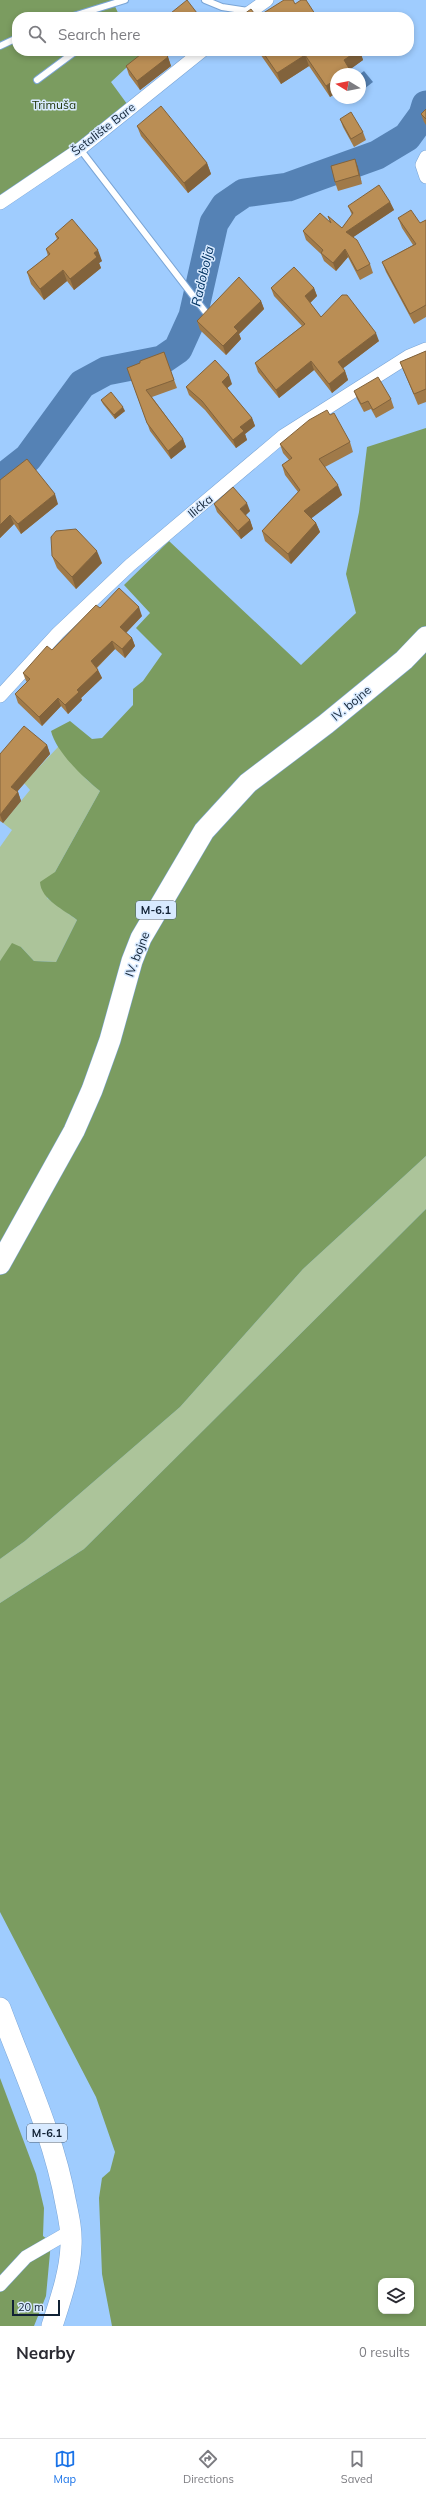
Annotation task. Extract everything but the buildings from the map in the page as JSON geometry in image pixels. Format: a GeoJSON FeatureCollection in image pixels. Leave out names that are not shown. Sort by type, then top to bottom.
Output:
{"type":"FeatureCollection","features":[{"type":"Feature","properties":{"kind":"main road","name":"IV. bojne"},"geometry":{"type":"LineString","coordinates":[[0,1264],[74,1132],[92,1090],[110,1040],[132,961],[141,938],[204,831],[248,783],[326,724],[404,660],[426,637]]}},
{"type":"Feature","properties":{"kind":"main road","name":"M-6.1"},"geometry":{"type":"LineString","coordinates":[[0,2008],[52,2145],[63,2185],[71,2230],[69,2263],[61,2299],[52,2326]]}},
{"type":"Feature","properties":{"kind":"street"},"geometry":{"type":"LineString","coordinates":[[249,12],[267,0]]}},
{"type":"Feature","properties":{"kind":"street","name":"Šetalište Bare"},"geometry":{"type":"LineString","coordinates":[[0,203],[80,149],[196,56]]}},
{"type":"Feature","properties":{"kind":"street"},"geometry":{"type":"LineString","coordinates":[[426,157],[422,165],[426,177]]}},
{"type":"Feature","properties":{"kind":"street","name":"Ilićka"},"geometry":{"type":"LineString","coordinates":[[0,696],[58,633],[130,565],[284,436],[409,356],[426,349]]}},
{"type":"Feature","properties":{"kind":"street"},"geometry":{"type":"LineString","coordinates":[[0,2285],[26,2257],[71,2230]]}},
{"type":"Feature","properties":{"kind":"lane"},"geometry":{"type":"LineString","coordinates":[[95,12],[125,0]]}},
{"type":"Feature","properties":{"kind":"lane"},"geometry":{"type":"LineString","coordinates":[[205,0],[239,12]]}},
{"type":"Feature","properties":{"kind":"lane"},"geometry":{"type":"LineString","coordinates":[[0,46],[12,40]]}},
{"type":"Feature","properties":{"kind":"lane"},"geometry":{"type":"LineString","coordinates":[[36,80],[69,56]]}},
{"type":"Feature","properties":{"kind":"lane"},"geometry":{"type":"LineString","coordinates":[[80,149],[200,308],[207,314]]}},
{"type":"Feature","properties":{"kind":"green space","name":"Trimuša"},"geometry":{"type":"Polygon","coordinates":[[[0,0],[112,0],[118,12],[12,12],[12,56],[139,56],[111,82],[130,108],[0,202],[0,0]]]}},
{"type":"Feature","properties":{"kind":"green space"},"geometry":{"type":"Polygon","coordinates":[[[426,428],[426,1156],[303,1269],[180,1407],[25,1541],[0,1559],[0,961],[12,943],[21,947],[34,961],[56,962],[77,920],[49,899],[41,888],[40,882],[55,872],[100,791],[64,756],[51,731],[70,721],[92,739],[102,738],[133,705],[133,689],[143,681],[162,654],[136,628],[150,613],[124,585],[169,541],[301,665],[356,613],[346,574],[359,512],[367,447],[426,428]]]}},
{"type":"Feature","properties":{"kind":"green space"},"geometry":{"type":"Polygon","coordinates":[[[59,746],[86,779],[100,791],[55,872],[47,898],[77,920],[56,962],[34,961],[21,947],[0,961],[0,847],[12,830],[3,823],[30,790],[24,783],[59,746]]]}},
{"type":"Feature","properties":{"kind":"green space"},"geometry":{"type":"Polygon","coordinates":[[[426,1156],[426,1209],[84,1549],[0,1603],[0,1559],[25,1541],[180,1407],[303,1269],[426,1156]]]}},
{"type":"Feature","properties":{"kind":"green space"},"geometry":{"type":"Polygon","coordinates":[[[426,1209],[426,2326],[112,2326],[102,2274],[99,2198],[102,2178],[110,2171],[115,2152],[96,2097],[0,1912],[0,1603],[84,1549],[426,1209]]]}},
{"type":"Feature","properties":{"kind":"green space"},"geometry":{"type":"Polygon","coordinates":[[[0,2078],[36,2174],[44,2208],[43,2236],[51,2242],[46,2296],[34,2326],[0,2326],[0,2078]]]}},
{"type":"Feature","properties":{"kind":"water"},"geometry":{"type":"Polygon","coordinates":[[[366,73],[373,82],[366,87],[366,73]]]}},
{"type":"Feature","properties":{"kind":"waterway","name":"Radobolja"},"geometry":{"type":"LineString","coordinates":[[0,480],[28,458],[82,384],[106,371],[162,360],[178,349],[193,316],[214,223],[225,206],[244,193],[288,187],[377,155],[407,137],[423,115],[426,105]]}}]}
